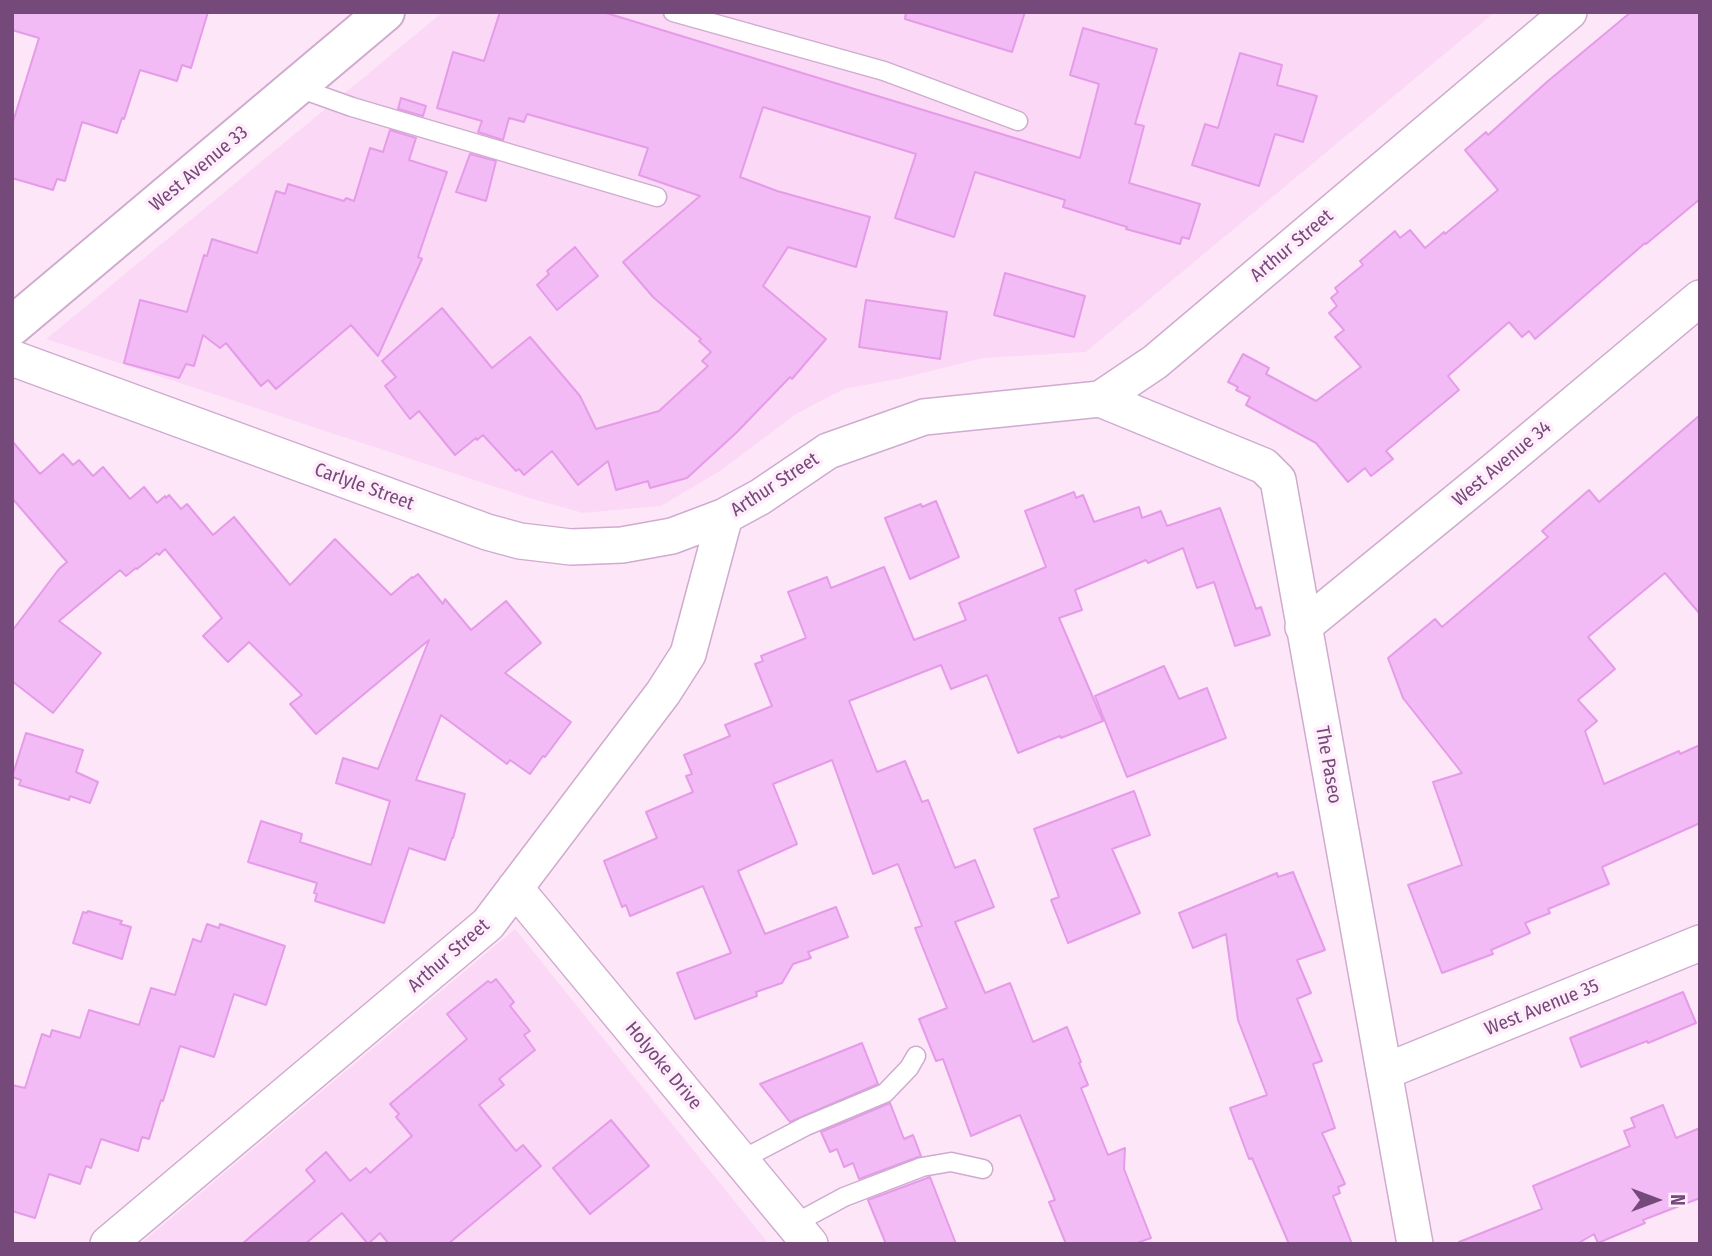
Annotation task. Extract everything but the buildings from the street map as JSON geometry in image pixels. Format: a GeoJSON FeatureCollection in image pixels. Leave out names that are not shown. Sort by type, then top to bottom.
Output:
{"type":"FeatureCollection","features":[{"type":"Feature","properties":{"kind":"street","name":"West Avenue 33"},"geometry":{"type":"LineString","coordinates":[[12,326],[385,12]]}},
{"type":"Feature","properties":{"kind":"street","name":"Arthur Street"},"geometry":{"type":"LineString","coordinates":[[108,1244],[488,924],[663,694],[688,654],[725,516],[760,497],[828,451],[924,417],[1100,399],[1155,362],[1569,12]]}},
{"type":"Feature","properties":{"kind":"street","name":"West Avenue 34"},"geometry":{"type":"LineString","coordinates":[[1303,627],[1700,298]]}},
{"type":"Feature","properties":{"kind":"street","name":"Carlyle Street"},"geometry":{"type":"LineString","coordinates":[[12,358],[487,532],[520,541],[571,547],[622,545],[672,536],[725,516]]}},
{"type":"Feature","properties":{"kind":"street","name":"The Paseo"},"geometry":{"type":"LineString","coordinates":[[1100,399],[1264,466],[1278,480],[1415,1244]]}},
{"type":"Feature","properties":{"kind":"street","name":"Holyoke Drive"},"geometry":{"type":"LineString","coordinates":[[515,888],[802,1234]]}},
{"type":"Feature","properties":{"kind":"street","name":"West Avenue 35"},"geometry":{"type":"LineString","coordinates":[[1384,1072],[1700,943]]}},
{"type":"Feature","properties":{"kind":"lane"},"geometry":{"type":"LineString","coordinates":[[673,12],[884,71],[1018,121]]}},
{"type":"Feature","properties":{"kind":"lane"},"geometry":{"type":"LineString","coordinates":[[296,87],[352,107],[656,197]]}},
{"type":"Feature","properties":{"kind":"lane"},"geometry":{"type":"LineString","coordinates":[[741,1160],[807,1126],[886,1094],[916,1056]]}},
{"type":"Feature","properties":{"kind":"lane"},"geometry":{"type":"LineString","coordinates":[[802,1234],[844,1196],[922,1167],[951,1162],[983,1169]]}},
{"type":"Feature","properties":{"kind":"shaded area"},"geometry":{"type":"Polygon","coordinates":[[[443,12],[1495,12],[1086,352],[983,358],[844,389],[796,414],[720,471],[661,506],[583,513],[529,498],[46,339],[443,12]]]}},
{"type":"Feature","properties":{"kind":"shaded area"},"geometry":{"type":"Polygon","coordinates":[[[515,929],[769,1244],[140,1244],[515,929]]]}}]}
